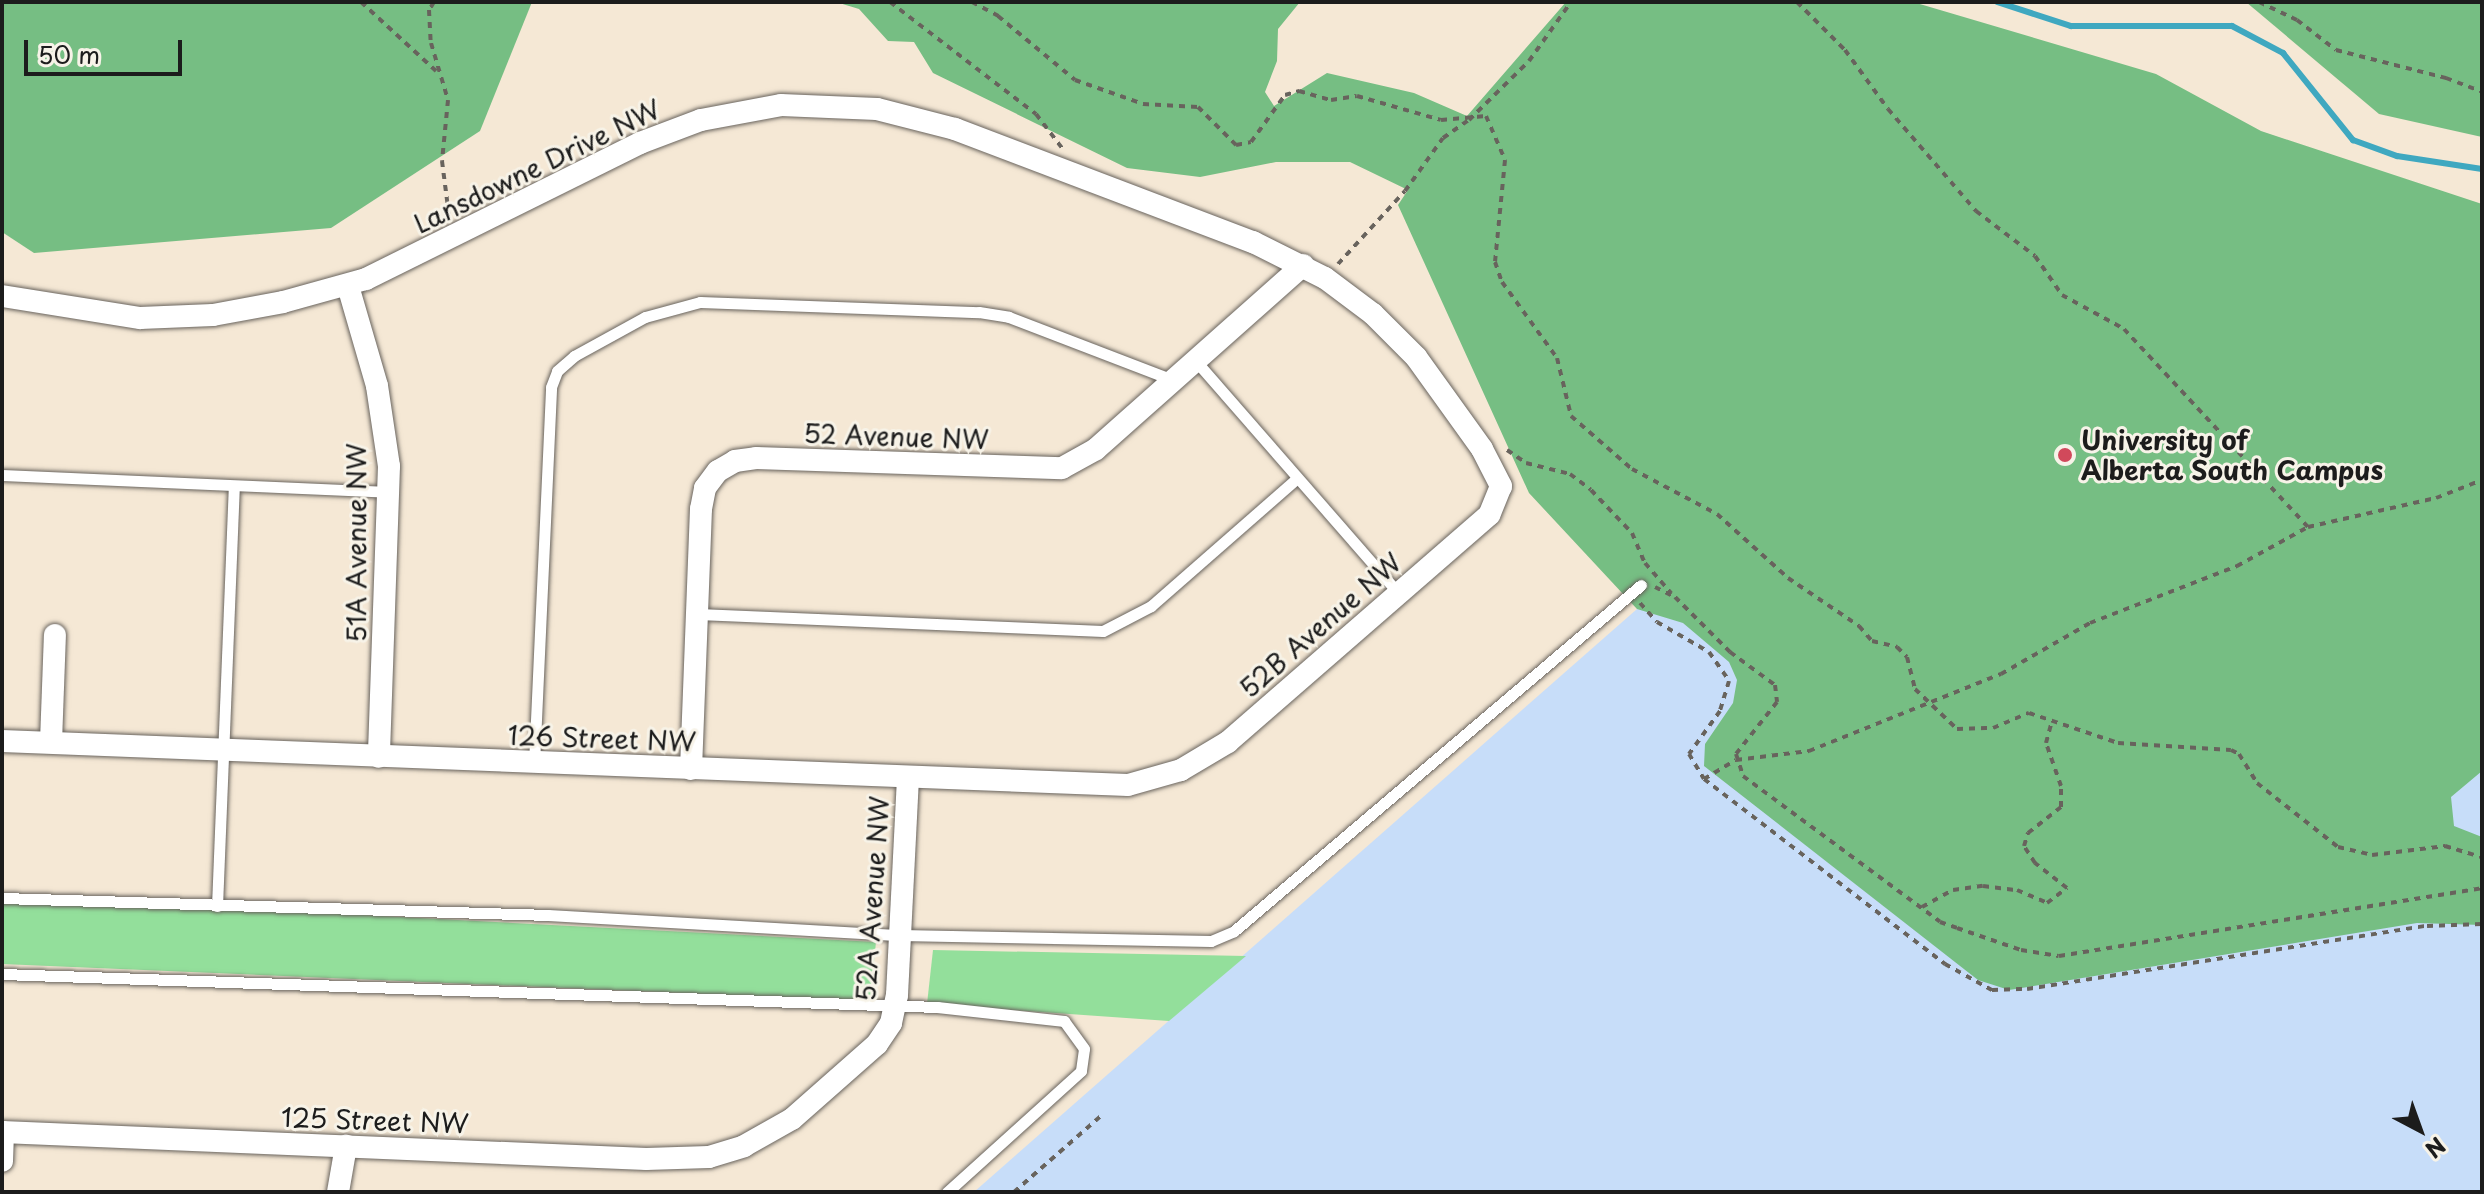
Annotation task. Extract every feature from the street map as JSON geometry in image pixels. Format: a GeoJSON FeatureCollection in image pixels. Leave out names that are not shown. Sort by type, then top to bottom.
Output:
{"type":"FeatureCollection","features":[{"type":"Feature","properties":{"kind":"street","name":"Lansdowne Drive NW"},"geometry":{"type":"LineString","coordinates":[[2,296],[140,318],[213,315],[348,286],[671,130],[781,105],[837,105],[907,115],[1080,177],[1303,265],[1325,278],[1401,340],[1482,449],[1501,486]]}},
{"type":"Feature","properties":{"kind":"street","name":"52 Avenue NW"},"geometry":{"type":"LineString","coordinates":[[691,769],[702,499],[725,465],[756,458],[1062,468],[1096,449],[1303,265]]}},
{"type":"Feature","properties":{"kind":"street","name":"51A Avenue NW"},"geometry":{"type":"LineString","coordinates":[[348,286],[383,414],[390,492],[379,757]]}},
{"type":"Feature","properties":{"kind":"street","name":"52B Avenue NW"},"geometry":{"type":"LineString","coordinates":[[1151,780],[1181,770],[1228,742],[1489,515],[1501,486]]}},
{"type":"Feature","properties":{"kind":"street"},"geometry":{"type":"LineString","coordinates":[[51,742],[55,635]]}},
{"type":"Feature","properties":{"kind":"street","name":"126 Street NW"},"geometry":{"type":"LineString","coordinates":[[2,741],[1104,786],[1151,780]]}},
{"type":"Feature","properties":{"kind":"street","name":"52A Avenue NW"},"geometry":{"type":"LineString","coordinates":[[744,1146],[792,1119],[877,1044],[894,1009],[908,778]]}},
{"type":"Feature","properties":{"kind":"street"},"geometry":{"type":"LineString","coordinates":[[2,1161],[3,1132]]}},
{"type":"Feature","properties":{"kind":"street","name":"125 Street NW"},"geometry":{"type":"LineString","coordinates":[[3,1132],[685,1160],[744,1146]]}},
{"type":"Feature","properties":{"kind":"street"},"geometry":{"type":"LineString","coordinates":[[338,1192],[346,1146]]}},
{"type":"Feature","properties":{"kind":"lane"},"geometry":{"type":"LineString","coordinates":[[534,764],[551,387],[557,371],[574,356],[645,317],[700,302],[979,312],[1009,317],[1173,380]]}},
{"type":"Feature","properties":{"kind":"lane"},"geometry":{"type":"LineString","coordinates":[[1195,360],[1399,594]]}},
{"type":"Feature","properties":{"kind":"lane"},"geometry":{"type":"LineString","coordinates":[[2,475],[390,492]]}},
{"type":"Feature","properties":{"kind":"lane"},"geometry":{"type":"LineString","coordinates":[[698,614],[1103,631],[1151,606],[1297,478]]}},
{"type":"Feature","properties":{"kind":"lane"},"geometry":{"type":"LineString","coordinates":[[217,906],[234,486]]}},
{"type":"Feature","properties":{"kind":"lane"},"geometry":{"type":"LineString","coordinates":[[2,898],[548,915],[900,935],[1191,945],[1234,931],[1636,589]]}},
{"type":"Feature","properties":{"kind":"lane"},"geometry":{"type":"LineString","coordinates":[[2,974],[1043,1015],[1073,1029],[1084,1049],[1076,1079],[947,1192]]}},
{"type":"Feature","properties":{"kind":"path"},"geometry":{"type":"LineString","coordinates":[[361,2],[438,73]]}},
{"type":"Feature","properties":{"kind":"path"},"geometry":{"type":"LineString","coordinates":[[434,2],[429,21],[438,73],[448,100],[442,161],[452,238]]}},
{"type":"Feature","properties":{"kind":"path"},"geometry":{"type":"LineString","coordinates":[[890,2],[1036,114],[1080,177]]}},
{"type":"Feature","properties":{"kind":"path"},"geometry":{"type":"LineString","coordinates":[[972,2],[998,16],[1075,80],[1143,104],[1198,107],[1236,145],[1251,142],[1285,95],[1299,91],[1331,100],[1357,96],[1441,120],[1469,120],[1486,116],[1502,144],[1503,192],[1495,262],[1502,282],[1557,358],[1560,385],[1571,416],[1632,469],[1717,514],[1788,578],[1859,626],[1872,641],[1897,647],[1926,701],[1957,729],[1993,728],[2029,713],[2051,724],[2118,743],[2231,750],[2239,754],[2257,783],[2338,847],[2372,855],[2445,846],[2482,857]]}},
{"type":"Feature","properties":{"kind":"path"},"geometry":{"type":"LineString","coordinates":[[1325,278],[1405,191],[1443,138],[1469,120],[1547,40],[1571,2]]}},
{"type":"Feature","properties":{"kind":"path"},"geometry":{"type":"LineString","coordinates":[[1797,2],[1845,50],[1888,109],[1976,211],[2035,256],[2062,295],[2124,329],[2308,527]]}},
{"type":"Feature","properties":{"kind":"path"},"geometry":{"type":"LineString","coordinates":[[2259,2],[2297,20],[2336,50],[2446,78],[2482,92]]}},
{"type":"Feature","properties":{"kind":"path"},"geometry":{"type":"LineString","coordinates":[[1482,449],[1511,450],[1526,463],[1570,474],[1632,533],[1645,563],[1675,597],[1730,652],[1775,685],[1777,702],[1742,742],[1736,760],[1743,776],[1787,813],[1940,922],[1996,942],[2059,956],[2482,888]]}},
{"type":"Feature","properties":{"kind":"path"},"geometry":{"type":"LineString","coordinates":[[1704,779],[1736,760],[1809,751],[1926,701],[2001,674],[2090,623],[2237,566],[2308,527],[2436,498],[2482,480]]}},
{"type":"Feature","properties":{"kind":"path"},"geometry":{"type":"LineString","coordinates":[[1636,589],[1675,597]]}},
{"type":"Feature","properties":{"kind":"path"},"geometry":{"type":"LineString","coordinates":[[1636,589],[1657,622],[1693,638],[1709,652],[1729,681],[1720,711],[1689,754],[1704,779],[1945,964],[1992,990],[2027,989],[2427,926],[2482,924]]}},
{"type":"Feature","properties":{"kind":"path"},"geometry":{"type":"LineString","coordinates":[[1922,907],[1953,890],[1983,886],[2017,890],[2047,903],[2067,888],[2035,863],[2024,846],[2028,833],[2061,807],[2061,786],[2046,743],[2051,724]]}},
{"type":"Feature","properties":{"kind":"path"},"geometry":{"type":"LineString","coordinates":[[1014,1192],[1103,1114]]}},
{"type":"Feature","properties":{"kind":"shaded area","name":"University of Alberta South Campus"},"geometry":{"type":"Polygon","coordinates":[[[1637,609],[2482,667],[2482,1192],[974,1192],[1637,609]]]}},
{"type":"Feature","properties":{"kind":"green space"},"geometry":{"type":"Polygon","coordinates":[[[2,2],[532,2],[480,131],[331,228],[34,253],[2,232],[2,2]]]}},
{"type":"Feature","properties":{"kind":"green space"},"geometry":{"type":"Polygon","coordinates":[[[836,2],[1300,2],[1278,29],[1277,61],[1265,92],[1274,106],[1327,73],[1414,93],[1467,116],[1566,2],[1913,2],[2156,74],[2261,131],[2482,204],[2482,771],[2451,797],[2454,826],[2482,837],[2482,925],[2417,923],[2009,990],[1978,980],[1704,766],[1705,744],[1733,703],[1737,680],[1729,662],[1683,623],[1637,609],[1529,493],[1398,205],[1408,190],[1350,162],[1276,162],[1200,177],[1127,168],[933,73],[914,42],[888,41],[859,9],[836,2]]]}},
{"type":"Feature","properties":{"kind":"green space"},"geometry":{"type":"Polygon","coordinates":[[[2246,2],[2482,2],[2482,137],[2379,114],[2246,2]]]}},
{"type":"Feature","properties":{"kind":"green space"},"geometry":{"type":"Polygon","coordinates":[[[2,896],[876,942],[870,1001],[2,964],[2,896]]]}},
{"type":"Feature","properties":{"kind":"green space"},"geometry":{"type":"Polygon","coordinates":[[[933,950],[1246,956],[1169,1021],[927,1004],[933,950]]]}},
{"type":"Feature","properties":{"kind":"waterway"},"geometry":{"type":"LineString","coordinates":[[1997,2],[2071,26],[2232,26],[2283,53],[2353,140],[2397,156],[2482,169]]}},
{"type":"Feature","properties":{"kind":"place","name":"University of Alberta South Campus"},"geometry":{"type":"Point","coordinates":[2065,455]}}]}
